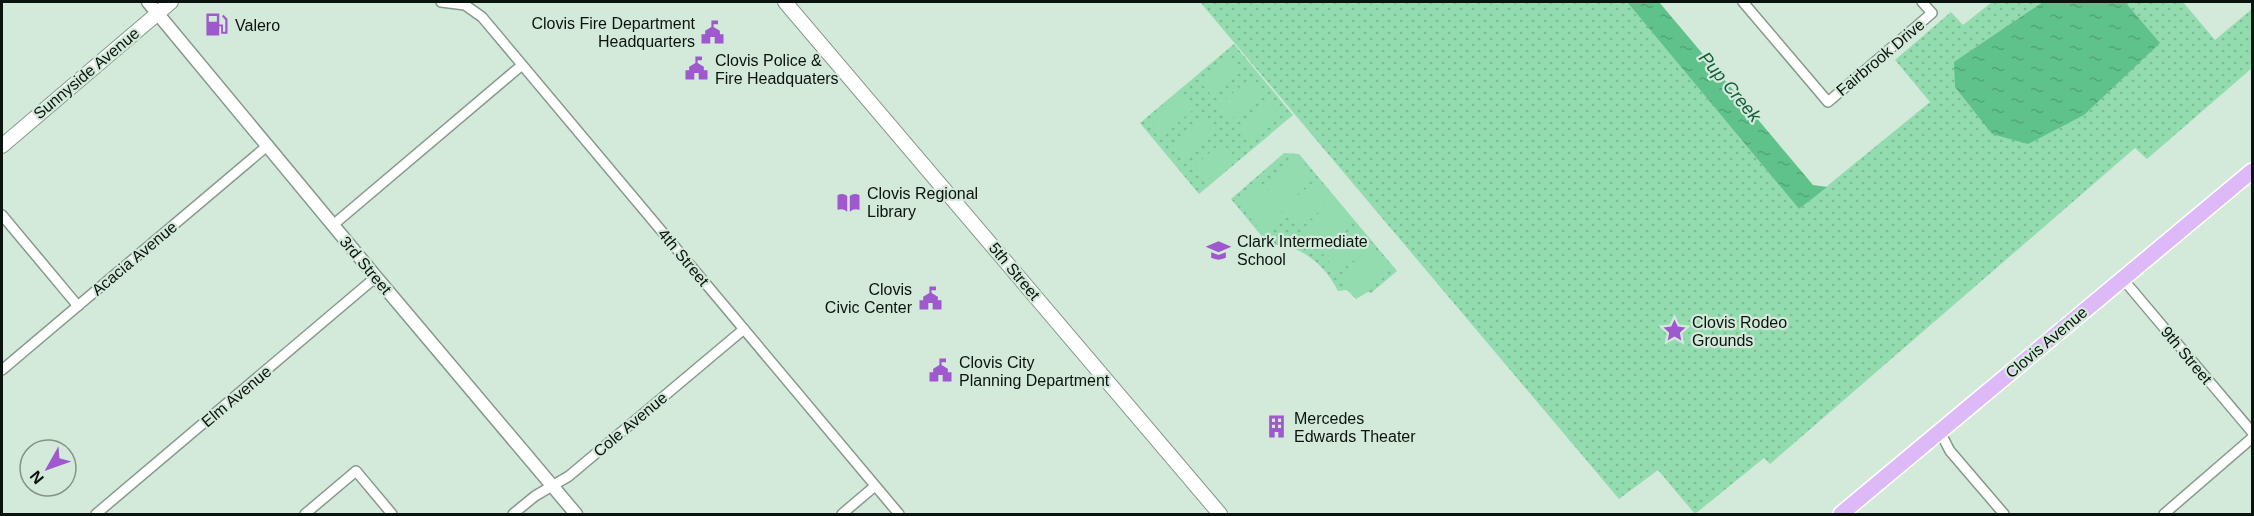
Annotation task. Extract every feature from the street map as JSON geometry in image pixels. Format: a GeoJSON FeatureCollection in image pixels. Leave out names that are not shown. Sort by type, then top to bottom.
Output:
{"type":"FeatureCollection","features":[{"type":"Feature","properties":{"kind":"main road","name":"Sunnyside Avenue"},"geometry":{"type":"LineString","coordinates":[[2,146],[171,2]]}},
{"type":"Feature","properties":{"kind":"main road","name":"5th Street"},"geometry":{"type":"LineString","coordinates":[[784,2],[1221,514]]}},
{"type":"Feature","properties":{"kind":"main road","name":"Clovis Avenue"},"geometry":{"type":"LineString","coordinates":[[1841,514],[2253,171]]}},
{"type":"Feature","properties":{"kind":"street","name":"3rd Street"},"geometry":{"type":"LineString","coordinates":[[148,2],[576,514]]}},
{"type":"Feature","properties":{"kind":"street","name":"4th Street"},"geometry":{"type":"LineString","coordinates":[[441,2],[465,5],[482,17],[899,514]]}},
{"type":"Feature","properties":{"kind":"street","name":"Fairbrook Drive"},"geometry":{"type":"LineString","coordinates":[[1743,2],[1828,102],[1932,13],[1923,2]]}},
{"type":"Feature","properties":{"kind":"street"},"geometry":{"type":"LineString","coordinates":[[333,225],[522,65]]}},
{"type":"Feature","properties":{"kind":"street","name":"Acacia Avenue"},"geometry":{"type":"LineString","coordinates":[[2,370],[267,146]]}},
{"type":"Feature","properties":{"kind":"street"},"geometry":{"type":"LineString","coordinates":[[2,215],[78,306]]}},
{"type":"Feature","properties":{"kind":"street","name":"Elm Avenue"},"geometry":{"type":"LineString","coordinates":[[96,514],[376,277]]}},
{"type":"Feature","properties":{"kind":"street","name":"9th Street"},"geometry":{"type":"LineString","coordinates":[[2122,278],[2253,432]]}},
{"type":"Feature","properties":{"kind":"street","name":"Cole Avenue"},"geometry":{"type":"LineString","coordinates":[[513,514],[535,496],[569,476],[744,329]]}},
{"type":"Feature","properties":{"kind":"street"},"geometry":{"type":"LineString","coordinates":[[1940,432],[1950,450],[2004,514]]}},
{"type":"Feature","properties":{"kind":"street"},"geometry":{"type":"LineString","coordinates":[[2164,514],[2253,438]]}},
{"type":"Feature","properties":{"kind":"street"},"geometry":{"type":"LineString","coordinates":[[305,514],[356,471],[392,514]]}},
{"type":"Feature","properties":{"kind":"street"},"geometry":{"type":"LineString","coordinates":[[842,514],[876,486]]}},
{"type":"Feature","properties":{"kind":"shaded area","name":"Clovis Rodeo Grounds"},"geometry":{"type":"Polygon","coordinates":[[[1200,2],[1627,2],[1799,209],[1930,102],[1895,60],[1951,12],[1963,25],[1992,2],[2183,2],[2215,40],[2252,9],[2252,68],[2147,159],[2135,148],[1770,464],[1764,458],[1695,514],[1658,470],[1619,499],[1200,2]]]}},
{"type":"Feature","properties":{"kind":"shaded area"},"geometry":{"type":"Polygon","coordinates":[[[1234,44],[1293,115],[1199,194],[1140,123],[1234,44]]]}},
{"type":"Feature","properties":{"kind":"shaded area"},"geometry":{"type":"Polygon","coordinates":[[[1230,56],[1242,70],[1212,96],[1200,82],[1230,56]]]}},
{"type":"Feature","properties":{"kind":"shaded area"},"geometry":{"type":"Polygon","coordinates":[[[1249,79],[1262,93],[1232,119],[1219,105],[1249,79]]]}},
{"type":"Feature","properties":{"kind":"shaded area"},"geometry":{"type":"Polygon","coordinates":[[[1182,95],[1194,109],[1164,135],[1152,121],[1182,95]]]}},
{"type":"Feature","properties":{"kind":"shaded area"},"geometry":{"type":"Polygon","coordinates":[[[1268,102],[1281,116],[1251,142],[1239,128],[1268,102]]]}},
{"type":"Feature","properties":{"kind":"shaded area"},"geometry":{"type":"Polygon","coordinates":[[[1202,119],[1214,133],[1185,159],[1172,145],[1202,119]]]}},
{"type":"Feature","properties":{"kind":"shaded area"},"geometry":{"type":"Polygon","coordinates":[[[1222,142],[1234,156],[1205,182],[1192,168],[1222,142]]]}},
{"type":"Feature","properties":{"kind":"shaded area"},"geometry":{"type":"Polygon","coordinates":[[[1284,153],[1299,154],[1397,271],[1371,293],[1368,292],[1356,299],[1347,290],[1338,291],[1319,264],[1301,252],[1280,245],[1269,245],[1231,199],[1284,153]]]}},
{"type":"Feature","properties":{"kind":"shaded area"},"geometry":{"type":"Polygon","coordinates":[[[1298,156],[1314,176],[1280,204],[1264,184],[1298,156]]]}},
{"type":"Feature","properties":{"kind":"shaded area"},"geometry":{"type":"Polygon","coordinates":[[[1317,179],[1334,199],[1300,228],[1283,208],[1317,179]]]}},
{"type":"Feature","properties":{"kind":"shaded area"},"geometry":{"type":"Polygon","coordinates":[[[1255,182],[1284,215],[1263,233],[1235,200],[1255,182]]]}},
{"type":"Feature","properties":{"kind":"shaded area"},"geometry":{"type":"Polygon","coordinates":[[[1336,202],[1352,222],[1318,250],[1302,230],[1336,202]]]}},
{"type":"Feature","properties":{"kind":"shaded area"},"geometry":{"type":"Polygon","coordinates":[[[1356,225],[1373,245],[1338,273],[1322,253],[1356,225]]]}},
{"type":"Feature","properties":{"kind":"shaded area"},"geometry":{"type":"Polygon","coordinates":[[[1374,248],[1391,268],[1357,296],[1340,276],[1374,248]]]}},
{"type":"Feature","properties":{"kind":"water","name":"Pup Creek"},"geometry":{"type":"Polygon","coordinates":[[[1627,2],[1659,2],[1813,185],[1827,187],[1799,209],[1627,2]]]}},
{"type":"Feature","properties":{"kind":"water"},"geometry":{"type":"Polygon","coordinates":[[[2043,2],[2125,2],[2160,43],[2084,115],[2028,144],[1992,134],[1955,87],[1954,62],[2043,2]]]}},
{"type":"Feature","properties":{"kind":"place","name":"Valero"},"geometry":{"type":"Point","coordinates":[217,25]}},
{"type":"Feature","properties":{"kind":"place","name":"Clovis Fire Department Headquarters"},"geometry":{"type":"Point","coordinates":[713,32]}},
{"type":"Feature","properties":{"kind":"place","name":"Clovis Police & Fire Headquaters"},"geometry":{"type":"Point","coordinates":[697,69]}},
{"type":"Feature","properties":{"kind":"place","name":"Clovis Regional Library"},"geometry":{"type":"Point","coordinates":[849,202]}},
{"type":"Feature","properties":{"kind":"place","name":"Clark Intermediate School"},"geometry":{"type":"Point","coordinates":[1219,250]}},
{"type":"Feature","properties":{"kind":"place","name":"Clovis Civic Center"},"geometry":{"type":"Point","coordinates":[930,298]}},
{"type":"Feature","properties":{"kind":"place","name":"Clovis Rodeo Grounds"},"geometry":{"type":"Point","coordinates":[1674,331]}},
{"type":"Feature","properties":{"kind":"place","name":"Clovis City Planning Department"},"geometry":{"type":"Point","coordinates":[941,371]}},
{"type":"Feature","properties":{"kind":"place","name":"Mercedes Edwards Theater"},"geometry":{"type":"Point","coordinates":[1276,427]}}]}
